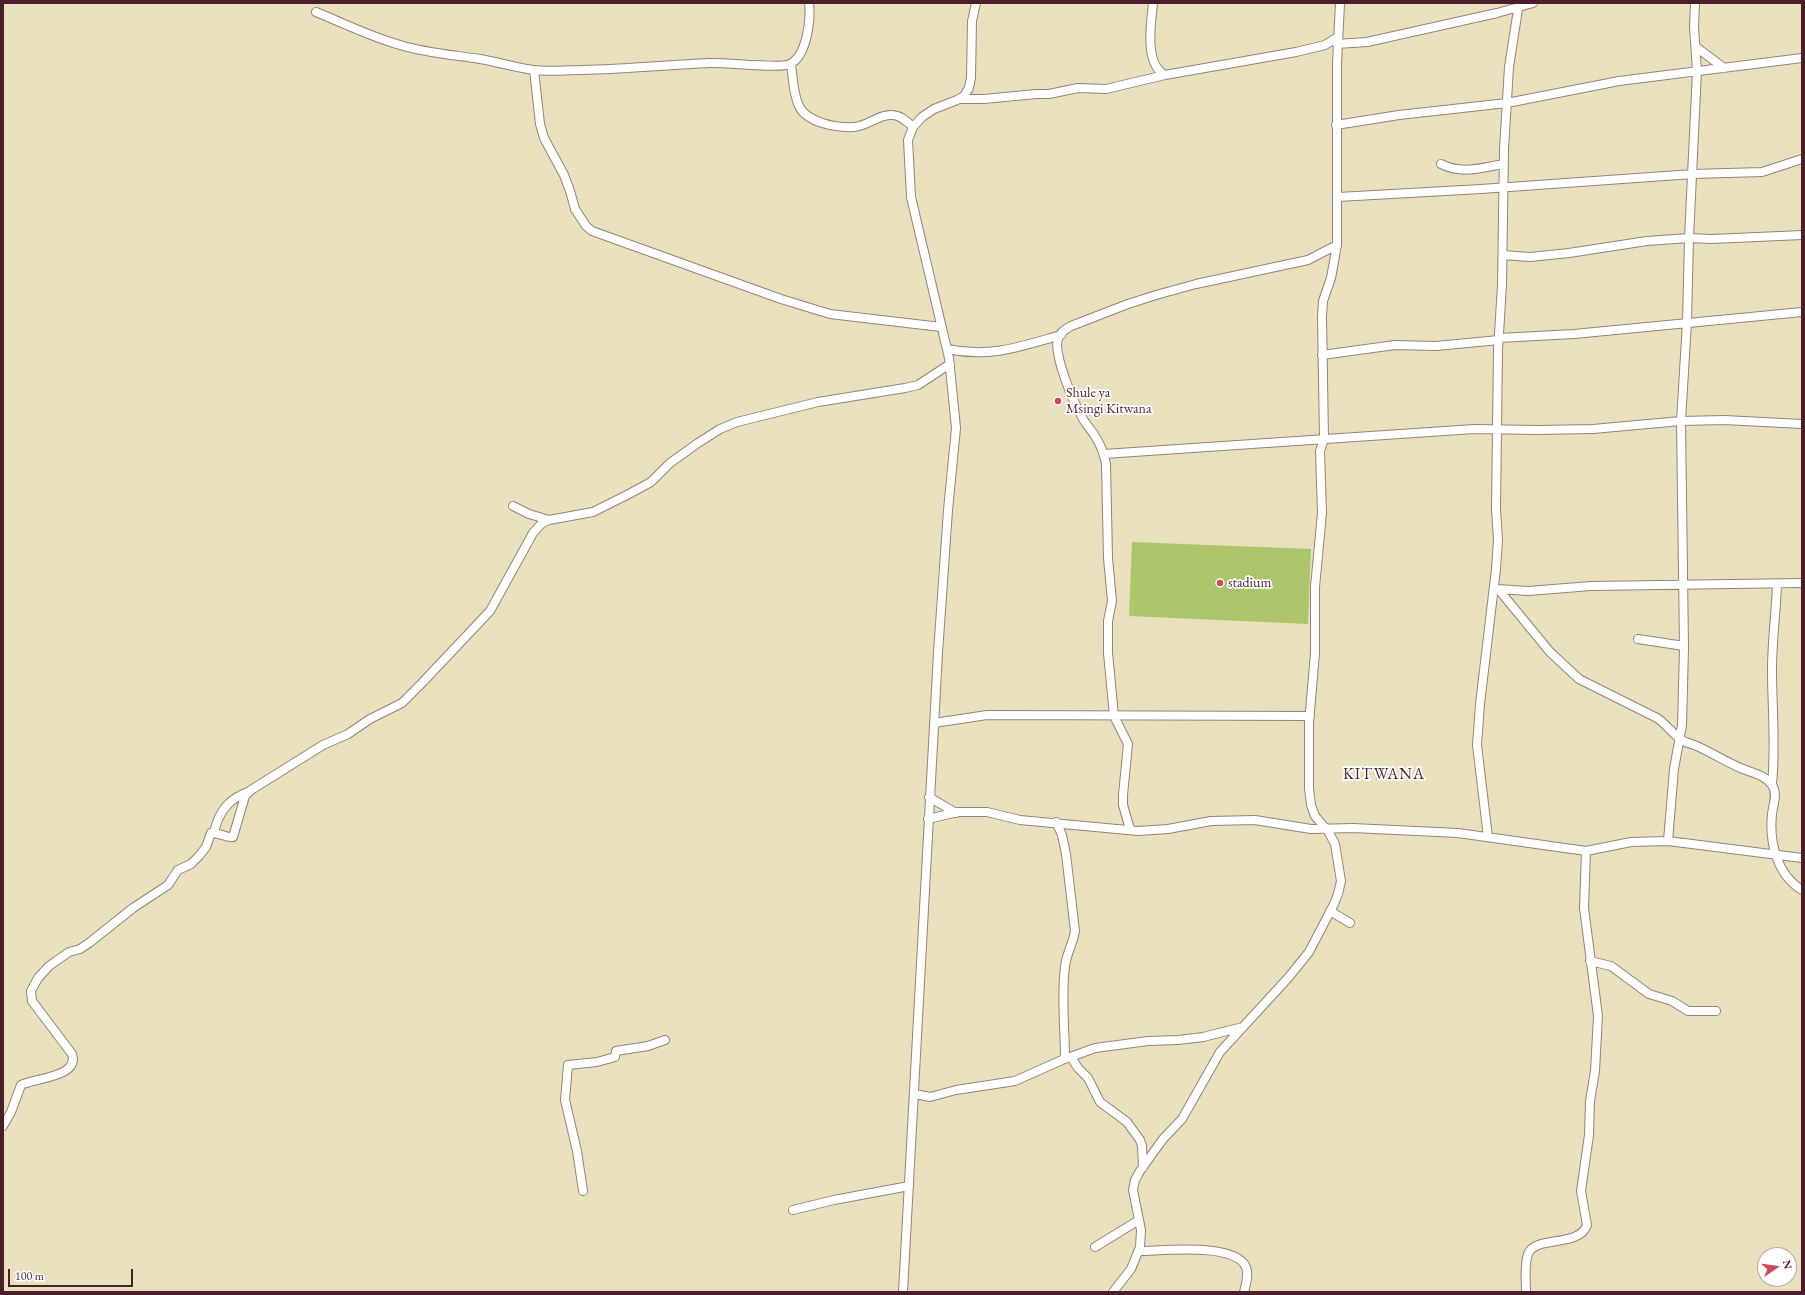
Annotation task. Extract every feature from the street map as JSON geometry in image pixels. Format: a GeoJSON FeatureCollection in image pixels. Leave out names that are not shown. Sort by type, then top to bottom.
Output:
{"type":"FeatureCollection","features":[{"type":"Feature","properties":{"kind":"street"},"geometry":{"type":"LineString","coordinates":[[316,12],[401,46],[482,59],[534,70],[597,70],[734,62],[782,66],[791,64],[797,58],[806,39],[810,25],[809,3]]}},
{"type":"Feature","properties":{"kind":"street"},"geometry":{"type":"LineString","coordinates":[[903,1292],[915,1094],[929,797],[948,510],[956,428],[950,364],[911,197],[908,140],[913,127],[922,117],[934,109],[959,99],[967,92],[971,78],[972,21],[976,3]]}},
{"type":"Feature","properties":{"kind":"street"},"geometry":{"type":"LineString","coordinates":[[1153,3],[1152,56],[1157,70],[1165,75]]}},
{"type":"Feature","properties":{"kind":"street"},"geometry":{"type":"LineString","coordinates":[[1114,1292],[1131,1269],[1139,1251],[1141,1230],[1133,1190],[1135,1180],[1163,1139],[1182,1119],[1195,1098],[1212,1063],[1220,1052],[1301,963],[1309,952],[1330,911],[1341,881],[1335,844],[1315,816],[1310,805],[1308,768],[1314,653],[1315,587],[1322,513],[1320,451],[1324,439],[1322,355],[1323,305],[1331,278],[1337,244],[1338,197],[1336,125],[1337,57],[1340,3]]}},
{"type":"Feature","properties":{"kind":"street"},"geometry":{"type":"LineString","coordinates":[[959,99],[984,99],[1049,94],[1078,88],[1106,89],[1165,75],[1318,47],[1338,40],[1367,42],[1496,13],[1519,5],[1533,3]]}},
{"type":"Feature","properties":{"kind":"street"},"geometry":{"type":"LineString","coordinates":[[1668,841],[1674,769],[1682,725],[1684,586],[1681,421],[1693,174],[1696,71],[1694,27],[1695,3]]}},
{"type":"Feature","properties":{"kind":"street"},"geometry":{"type":"LineString","coordinates":[[1488,837],[1477,745],[1480,704],[1497,589],[1498,540],[1496,509],[1504,164],[1510,60],[1519,5]]}},
{"type":"Feature","properties":{"kind":"street"},"geometry":{"type":"LineString","coordinates":[[1318,47],[1329,50],[1337,57]]}},
{"type":"Feature","properties":{"kind":"street"},"geometry":{"type":"LineString","coordinates":[[1696,47],[1724,68]]}},
{"type":"Feature","properties":{"kind":"street"},"geometry":{"type":"LineString","coordinates":[[1336,125],[1399,115],[1507,103],[1619,81],[1802,58]]}},
{"type":"Feature","properties":{"kind":"street"},"geometry":{"type":"LineString","coordinates":[[791,64],[797,101],[804,114],[816,120],[855,127],[891,115],[899,116],[913,127]]}},
{"type":"Feature","properties":{"kind":"street"},"geometry":{"type":"LineString","coordinates":[[534,70],[540,124],[544,138],[564,175],[575,209],[586,226],[592,231],[780,299],[830,314],[941,327]]}},
{"type":"Feature","properties":{"kind":"street"},"geometry":{"type":"LineString","coordinates":[[1338,197],[1693,174],[1762,172],[1802,159]]}},
{"type":"Feature","properties":{"kind":"street"},"geometry":{"type":"LineString","coordinates":[[1441,164],[1450,169],[1474,170],[1504,164]]}},
{"type":"Feature","properties":{"kind":"street"},"geometry":{"type":"LineString","coordinates":[[1503,255],[1523,257],[1569,253],[1647,241],[1689,238],[1712,239],[1802,235]]}},
{"type":"Feature","properties":{"kind":"street"},"geometry":{"type":"LineString","coordinates":[[947,349],[974,353],[991,352],[1033,344],[1060,335],[1071,326],[1128,304],[1196,284],[1308,260],[1337,244]]}},
{"type":"Feature","properties":{"kind":"street"},"geometry":{"type":"LineString","coordinates":[[1322,355],[1395,345],[1436,346],[1802,312]]}},
{"type":"Feature","properties":{"kind":"street"},"geometry":{"type":"LineString","coordinates":[[1060,335],[1057,348],[1062,371],[1081,416],[1095,436],[1104,454],[1106,464],[1109,573],[1112,601],[1108,621],[1108,653],[1114,716],[1128,744],[1123,804],[1130,829]]}},
{"type":"Feature","properties":{"kind":"street"},"geometry":{"type":"LineString","coordinates":[[3,1126],[11,1112],[21,1085],[60,1074],[73,1066],[74,1060],[72,1054],[32,1001],[31,991],[38,978],[55,961],[89,943],[133,908],[168,885],[178,870],[191,864],[199,856],[206,847],[210,835],[214,832],[217,819],[223,808],[238,796],[248,792],[323,745],[348,734],[370,719],[402,703],[445,658],[463,642],[490,611],[533,533],[542,523],[549,520],[593,512],[627,495],[651,482],[670,463],[698,443],[720,429],[737,422],[818,402],[893,391],[918,385],[950,364]]}},
{"type":"Feature","properties":{"kind":"street"},"geometry":{"type":"LineString","coordinates":[[1104,454],[1438,430],[1593,429],[1681,421],[1724,420],[1802,424]]}},
{"type":"Feature","properties":{"kind":"street"},"geometry":{"type":"LineString","coordinates":[[513,506],[529,514],[549,520]]}},
{"type":"Feature","properties":{"kind":"street"},"geometry":{"type":"LineString","coordinates":[[1497,589],[1528,591],[1590,586],[1684,586],[1802,583]]}},
{"type":"Feature","properties":{"kind":"street"},"geometry":{"type":"LineString","coordinates":[[1772,784],[1774,728],[1772,659],[1777,584]]}},
{"type":"Feature","properties":{"kind":"street"},"geometry":{"type":"LineString","coordinates":[[1497,589],[1550,652],[1579,679],[1657,718],[1680,738],[1742,769],[1757,773],[1772,784],[1775,789],[1775,798],[1771,830],[1776,856],[1787,876],[1794,885],[1802,890]]}},
{"type":"Feature","properties":{"kind":"street"},"geometry":{"type":"LineString","coordinates":[[1638,639],[1684,646]]}},
{"type":"Feature","properties":{"kind":"street"},"geometry":{"type":"LineString","coordinates":[[934,723],[987,715],[1310,716]]}},
{"type":"Feature","properties":{"kind":"street"},"geometry":{"type":"LineString","coordinates":[[214,832],[229,838],[234,836],[245,796],[248,792]]}},
{"type":"Feature","properties":{"kind":"street"},"geometry":{"type":"LineString","coordinates":[[929,797],[956,813]]}},
{"type":"Feature","properties":{"kind":"street"},"geometry":{"type":"LineString","coordinates":[[928,819],[956,813],[987,812],[1020,820],[1155,830],[1224,820],[1255,820],[1293,827],[1458,833],[1586,851],[1631,842],[1668,841],[1720,847],[1776,856],[1802,858]]}},
{"type":"Feature","properties":{"kind":"street"},"geometry":{"type":"LineString","coordinates":[[1056,822],[1062,835],[1066,854],[1075,931],[1065,966],[1063,1026],[1068,1058],[1088,1078],[1100,1102],[1127,1122],[1140,1140],[1142,1146],[1143,1167]]}},
{"type":"Feature","properties":{"kind":"street"},"geometry":{"type":"LineString","coordinates":[[1526,1292],[1526,1262],[1529,1251],[1536,1246],[1578,1236],[1585,1230],[1587,1225],[1581,1191],[1589,1135],[1590,1101],[1595,1071],[1598,1016],[1584,908],[1586,851]]}},
{"type":"Feature","properties":{"kind":"street"},"geometry":{"type":"LineString","coordinates":[[1330,911],[1350,923]]}},
{"type":"Feature","properties":{"kind":"street"},"geometry":{"type":"LineString","coordinates":[[1590,960],[1611,966],[1649,994],[1672,1001],[1688,1011],[1716,1011]]}},
{"type":"Feature","properties":{"kind":"street"},"geometry":{"type":"LineString","coordinates":[[915,1094],[930,1096],[956,1090],[1014,1081],[1095,1048],[1203,1037],[1244,1026]]}},
{"type":"Feature","properties":{"kind":"street"},"geometry":{"type":"LineString","coordinates":[[583,1191],[577,1151],[565,1100],[568,1065],[615,1057],[616,1051],[648,1046],[664,1040]]}},
{"type":"Feature","properties":{"kind":"street"},"geometry":{"type":"LineString","coordinates":[[793,1210],[834,1200],[909,1186]]}},
{"type":"Feature","properties":{"kind":"street"},"geometry":{"type":"LineString","coordinates":[[1095,1247],[1139,1220]]}},
{"type":"Feature","properties":{"kind":"street"},"geometry":{"type":"LineString","coordinates":[[1139,1251],[1194,1248],[1233,1255],[1246,1267],[1247,1275],[1244,1292]]}},
{"type":"Feature","properties":{"kind":"green space","name":"stadium"},"geometry":{"type":"Polygon","coordinates":[[[1132,542],[1311,549],[1308,624],[1129,616],[1132,542]]]}},
{"type":"Feature","properties":{"kind":"place","name":"Shule ya Msingi Kitwana"},"geometry":{"type":"Point","coordinates":[1058,401]}},
{"type":"Feature","properties":{"kind":"place","name":"stadium"},"geometry":{"type":"Point","coordinates":[1220,583]}},
{"type":"Feature","properties":{"kind":"district","name":"KITWANA"},"geometry":{"type":"Point","coordinates":[1384,775]}}]}
